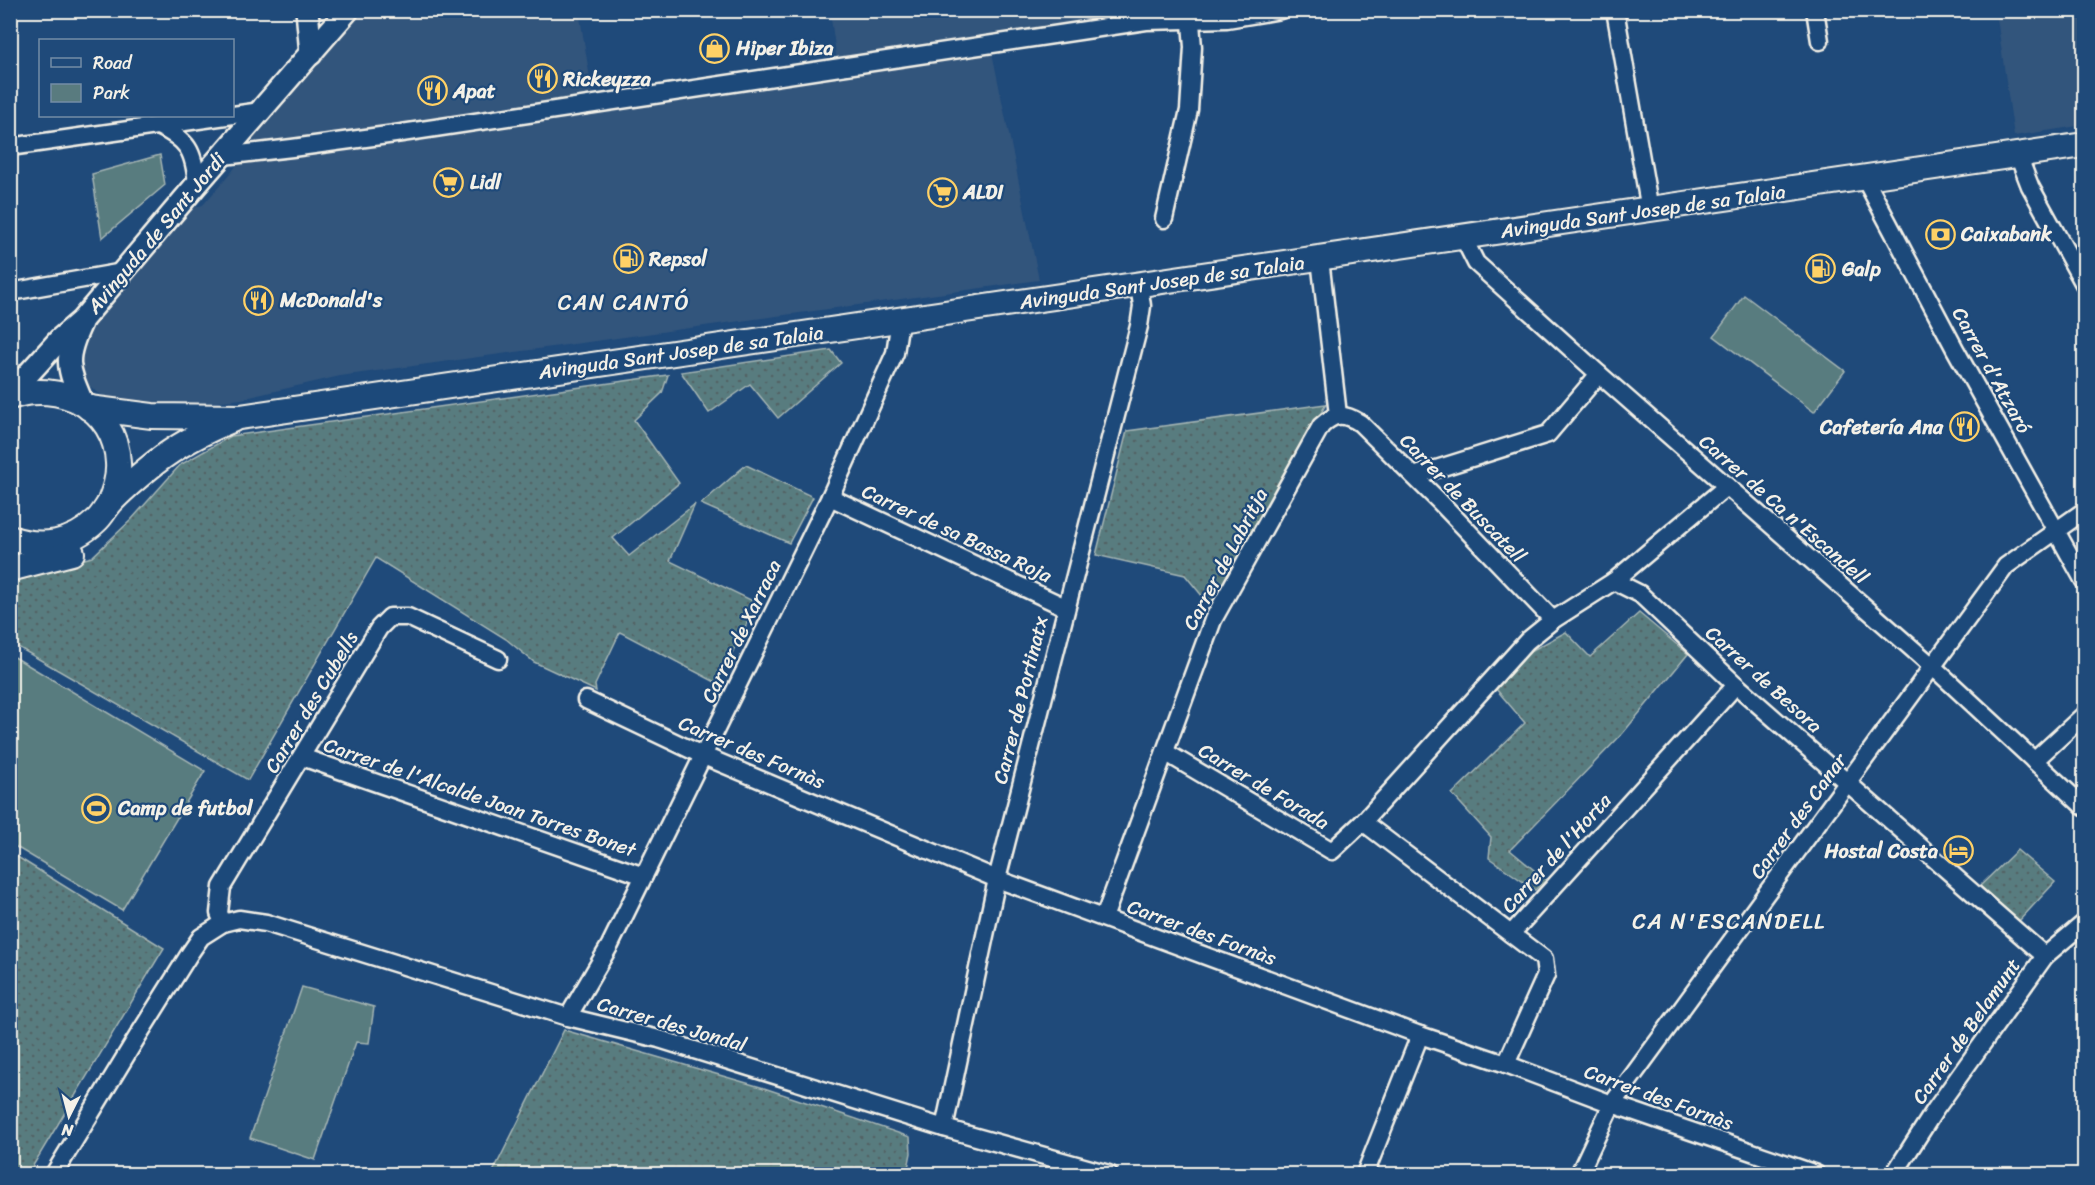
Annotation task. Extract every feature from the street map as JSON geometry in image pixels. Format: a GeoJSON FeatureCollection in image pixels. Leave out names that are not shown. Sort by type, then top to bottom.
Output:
{"type":"FeatureCollection","features":[{"type":"Feature","properties":{"kind":"main road","name":"Avinguda Sant Josep de sa Talaia"},"geometry":{"type":"LineString","coordinates":[[240,417],[2085,145]]}},
{"type":"Feature","properties":{"kind":"main road"},"geometry":{"type":"LineString","coordinates":[[10,395],[45,390],[64,394],[86,405],[152,416],[240,417]]}},
{"type":"Feature","properties":{"kind":"main road"},"geometry":{"type":"LineString","coordinates":[[86,405],[104,423],[114,442],[118,463],[116,484],[109,504]]}},
{"type":"Feature","properties":{"kind":"main road"},"geometry":{"type":"LineString","coordinates":[[10,557],[65,541],[83,532],[98,520],[109,504],[154,463],[174,449],[215,427],[240,417]]}},
{"type":"Feature","properties":{"kind":"main road"},"geometry":{"type":"LineString","coordinates":[[10,568],[63,557],[88,546],[105,532],[174,449]]}},
{"type":"Feature","properties":{"kind":"main road"},"geometry":{"type":"LineString","coordinates":[[10,538],[25,543],[46,545]]}},
{"type":"Feature","properties":{"kind":"street"},"geometry":{"type":"LineString","coordinates":[[307,10],[311,54]]}},
{"type":"Feature","properties":{"kind":"street","name":"Avinguda de Sant Jordi"},"geometry":{"type":"LineString","coordinates":[[10,395],[60,339],[82,320],[348,10]]}},
{"type":"Feature","properties":{"kind":"street"},"geometry":{"type":"LineString","coordinates":[[223,156],[292,148],[1146,21],[1191,15],[1227,19],[1281,10]]}},
{"type":"Feature","properties":{"kind":"street"},"geometry":{"type":"LineString","coordinates":[[1615,10],[1650,210]]}},
{"type":"Feature","properties":{"kind":"street"},"geometry":{"type":"LineString","coordinates":[[1815,10],[1820,41]]}},
{"type":"Feature","properties":{"kind":"street"},"geometry":{"type":"LineString","coordinates":[[1164,219],[1189,110],[1193,47],[1191,15]]}},
{"type":"Feature","properties":{"kind":"street"},"geometry":{"type":"LineString","coordinates":[[234,115],[261,111]]}},
{"type":"Feature","properties":{"kind":"street"},"geometry":{"type":"LineString","coordinates":[[10,147],[220,117]]}},
{"type":"Feature","properties":{"kind":"street"},"geometry":{"type":"LineString","coordinates":[[158,126],[174,133],[190,150],[197,184]]}},
{"type":"Feature","properties":{"kind":"street"},"geometry":{"type":"LineString","coordinates":[[2018,155],[2030,186],[2085,284]]}},
{"type":"Feature","properties":{"kind":"street","name":"Carrer d'Atzaró"},"geometry":{"type":"LineString","coordinates":[[1865,179],[1955,349],[2085,581]]}},
{"type":"Feature","properties":{"kind":"street","name":"Carrer de Ca n'Escandell"},"geometry":{"type":"LineString","coordinates":[[1463,237],[1476,263],[1932,666],[2085,807]]}},
{"type":"Feature","properties":{"kind":"street"},"geometry":{"type":"LineString","coordinates":[[1320,259],[1338,415]]}},
{"type":"Feature","properties":{"kind":"street"},"geometry":{"type":"LineString","coordinates":[[10,292],[123,272]]}},
{"type":"Feature","properties":{"kind":"street","name":"Carrer de Portinatx"},"geometry":{"type":"LineString","coordinates":[[944,1128],[997,879],[1138,326],[1142,306],[1139,284]]}},
{"type":"Feature","properties":{"kind":"street","name":"Avinguda de Sant Jordi"},"geometry":{"type":"LineString","coordinates":[[82,320],[70,347],[68,364],[86,405]]}},
{"type":"Feature","properties":{"kind":"street","name":"Carrer de Xarraca"},"geometry":{"type":"LineString","coordinates":[[568,1017],[610,945],[830,497],[895,353],[900,320]]}},
{"type":"Feature","properties":{"kind":"street"},"geometry":{"type":"LineString","coordinates":[[1414,476],[1548,434],[1599,374]]}},
{"type":"Feature","properties":{"kind":"street","name":"Carrer de Buscatell"},"geometry":{"type":"LineString","coordinates":[[1338,415],[1350,416],[1360,423],[1553,620]]}},
{"type":"Feature","properties":{"kind":"street","name":"Carrer de Labritja"},"geometry":{"type":"LineString","coordinates":[[1104,918],[1213,620],[1321,426],[1330,417],[1338,415]]}},
{"type":"Feature","properties":{"kind":"street"},"geometry":{"type":"LineString","coordinates":[[1553,620],[1614,581],[1726,486]]}},
{"type":"Feature","properties":{"kind":"street","name":"Carrer de sa Bassa Roja"},"geometry":{"type":"LineString","coordinates":[[830,497],[1065,607]]}},
{"type":"Feature","properties":{"kind":"street","name":"Carrer des Canar"},"geometry":{"type":"LineString","coordinates":[[1579,1174],[1612,1104],[2006,566],[2085,511]]}},
{"type":"Feature","properties":{"kind":"street","name":"Carrer de Besora"},"geometry":{"type":"LineString","coordinates":[[1614,581],[1640,594],[1736,685],[2045,956]]}},
{"type":"Feature","properties":{"kind":"street","name":"Carrer des Cubells"},"geometry":{"type":"LineString","coordinates":[[223,922],[219,913],[222,887],[379,628],[390,617],[408,617],[498,659]]}},
{"type":"Feature","properties":{"kind":"street","name":"Carrer de Forada"},"geometry":{"type":"LineString","coordinates":[[1165,752],[1332,851],[1363,822],[1527,641],[1553,620]]}},
{"type":"Feature","properties":{"kind":"street","name":"Carrer de l'Horta"},"geometry":{"type":"LineString","coordinates":[[1506,1064],[1546,975],[1544,959],[1511,934],[1736,685]]}},
{"type":"Feature","properties":{"kind":"street","name":"Carrer des Fornàs"},"geometry":{"type":"LineString","coordinates":[[586,700],[704,756],[997,879],[1420,1035],[1816,1174]]}},
{"type":"Feature","properties":{"kind":"street"},"geometry":{"type":"LineString","coordinates":[[2034,761],[2085,715]]}},
{"type":"Feature","properties":{"kind":"street","name":"Carrer de l'Alcalde Joan Torres Bonet"},"geometry":{"type":"LineString","coordinates":[[302,757],[644,876]]}},
{"type":"Feature","properties":{"kind":"street"},"geometry":{"type":"LineString","coordinates":[[1363,822],[1511,934]]}},
{"type":"Feature","properties":{"kind":"street","name":"Carrer des Jondal"},"geometry":{"type":"LineString","coordinates":[[223,922],[239,919],[266,923],[568,1017],[659,1040],[944,1128],[1109,1174]]}},
{"type":"Feature","properties":{"kind":"street"},"geometry":{"type":"LineString","coordinates":[[54,1174],[190,953],[201,937],[223,922]]}},
{"type":"Feature","properties":{"kind":"street","name":"Carrer de Belamunt"},"geometry":{"type":"LineString","coordinates":[[1894,1174],[1935,1110],[2045,956],[2085,923]]}},
{"type":"Feature","properties":{"kind":"street"},"geometry":{"type":"LineString","coordinates":[[1365,1174],[1420,1035]]}},
{"type":"Feature","properties":{"kind":"shaded area"},"geometry":{"type":"Polygon","coordinates":[[[363,11],[579,11],[593,97],[837,61],[830,11],[1162,11],[989,38],[1039,280],[340,376],[241,399],[168,407],[129,406],[100,394],[79,378],[76,354],[92,322],[192,208],[203,205],[231,173],[253,143],[253,135],[363,11]]]}},
{"type":"Feature","properties":{"kind":"shaded area"},"geometry":{"type":"Polygon","coordinates":[[[1996,11],[2084,11],[2084,125],[2014,136],[1996,11]]]}},
{"type":"Feature","properties":{"kind":"green space"},"geometry":{"type":"Polygon","coordinates":[[[160,155],[165,185],[102,238],[92,174],[160,155]]]}},
{"type":"Feature","properties":{"kind":"green space"},"geometry":{"type":"Polygon","coordinates":[[[1744,295],[1845,371],[1814,412],[1714,336],[1744,295]]]}},
{"type":"Feature","properties":{"kind":"green space"},"geometry":{"type":"Polygon","coordinates":[[[831,350],[841,363],[778,418],[750,384],[709,413],[681,372],[831,350]]]}},
{"type":"Feature","properties":{"kind":"green space"},"geometry":{"type":"Polygon","coordinates":[[[668,375],[662,393],[634,420],[679,483],[613,538],[629,556],[695,504],[670,561],[757,603],[717,683],[620,632],[595,685],[596,691],[534,662],[506,639],[376,558],[248,780],[11,643],[11,582],[36,572],[92,557],[131,520],[180,465],[231,436],[668,375]]]}},
{"type":"Feature","properties":{"kind":"green space"},"geometry":{"type":"Polygon","coordinates":[[[1326,404],[1212,608],[1185,575],[1096,555],[1127,431],[1326,404]]]}},
{"type":"Feature","properties":{"kind":"green space"},"geometry":{"type":"Polygon","coordinates":[[[746,465],[813,497],[789,543],[701,504],[746,465]]]}},
{"type":"Feature","properties":{"kind":"green space"},"geometry":{"type":"Polygon","coordinates":[[[1639,613],[1688,654],[1623,733],[1510,850],[1546,880],[1535,890],[1489,858],[1491,837],[1452,794],[1525,723],[1496,689],[1527,653],[1566,632],[1590,657],[1639,613]]]}},
{"type":"Feature","properties":{"kind":"green space","name":"Camp de futbol"},"geometry":{"type":"Polygon","coordinates":[[[11,655],[205,771],[122,910],[11,844],[11,655]]]}},
{"type":"Feature","properties":{"kind":"green space"},"geometry":{"type":"Polygon","coordinates":[[[2017,850],[2055,882],[2019,921],[1980,886],[2017,850]]]}},
{"type":"Feature","properties":{"kind":"green space"},"geometry":{"type":"Polygon","coordinates":[[[11,853],[164,948],[28,1174],[11,1174],[11,853]]]}},
{"type":"Feature","properties":{"kind":"green space"},"geometry":{"type":"Polygon","coordinates":[[[302,987],[374,1007],[369,1043],[356,1042],[315,1160],[250,1138],[302,987]]]}},
{"type":"Feature","properties":{"kind":"green space"},"geometry":{"type":"Polygon","coordinates":[[[564,1030],[764,1088],[910,1137],[911,1153],[908,1168],[931,1174],[492,1174],[564,1030]]]}},
{"type":"Feature","properties":{"kind":"place","name":"Hiper Ibiza"},"geometry":{"type":"Point","coordinates":[715,48]}},
{"type":"Feature","properties":{"kind":"place","name":"Rickeyzza"},"geometry":{"type":"Point","coordinates":[542,79]}},
{"type":"Feature","properties":{"kind":"place","name":"Apat"},"geometry":{"type":"Point","coordinates":[432,91]}},
{"type":"Feature","properties":{"kind":"place","name":"Lidl"},"geometry":{"type":"Point","coordinates":[449,182]}},
{"type":"Feature","properties":{"kind":"place","name":"ALDI"},"geometry":{"type":"Point","coordinates":[942,192]}},
{"type":"Feature","properties":{"kind":"place","name":"Caixabank"},"geometry":{"type":"Point","coordinates":[1940,234]}},
{"type":"Feature","properties":{"kind":"place","name":"Repsol"},"geometry":{"type":"Point","coordinates":[628,259]}},
{"type":"Feature","properties":{"kind":"place","name":"Galp"},"geometry":{"type":"Point","coordinates":[1821,269]}},
{"type":"Feature","properties":{"kind":"place","name":"McDonald's"},"geometry":{"type":"Point","coordinates":[259,300]}},
{"type":"Feature","properties":{"kind":"place","name":"Cafetería Ana"},"geometry":{"type":"Point","coordinates":[1964,427]}},
{"type":"Feature","properties":{"kind":"place","name":"Camp de futbol"},"geometry":{"type":"Point","coordinates":[97,808]}},
{"type":"Feature","properties":{"kind":"place","name":"Hostal Costa"},"geometry":{"type":"Point","coordinates":[1959,851]}},
{"type":"Feature","properties":{"kind":"district","name":"CAN CANTÓ"},"geometry":{"type":"Point","coordinates":[624,302]}},
{"type":"Feature","properties":{"kind":"district","name":"CA N'ESCANDELL"},"geometry":{"type":"Point","coordinates":[1729,921]}}]}
